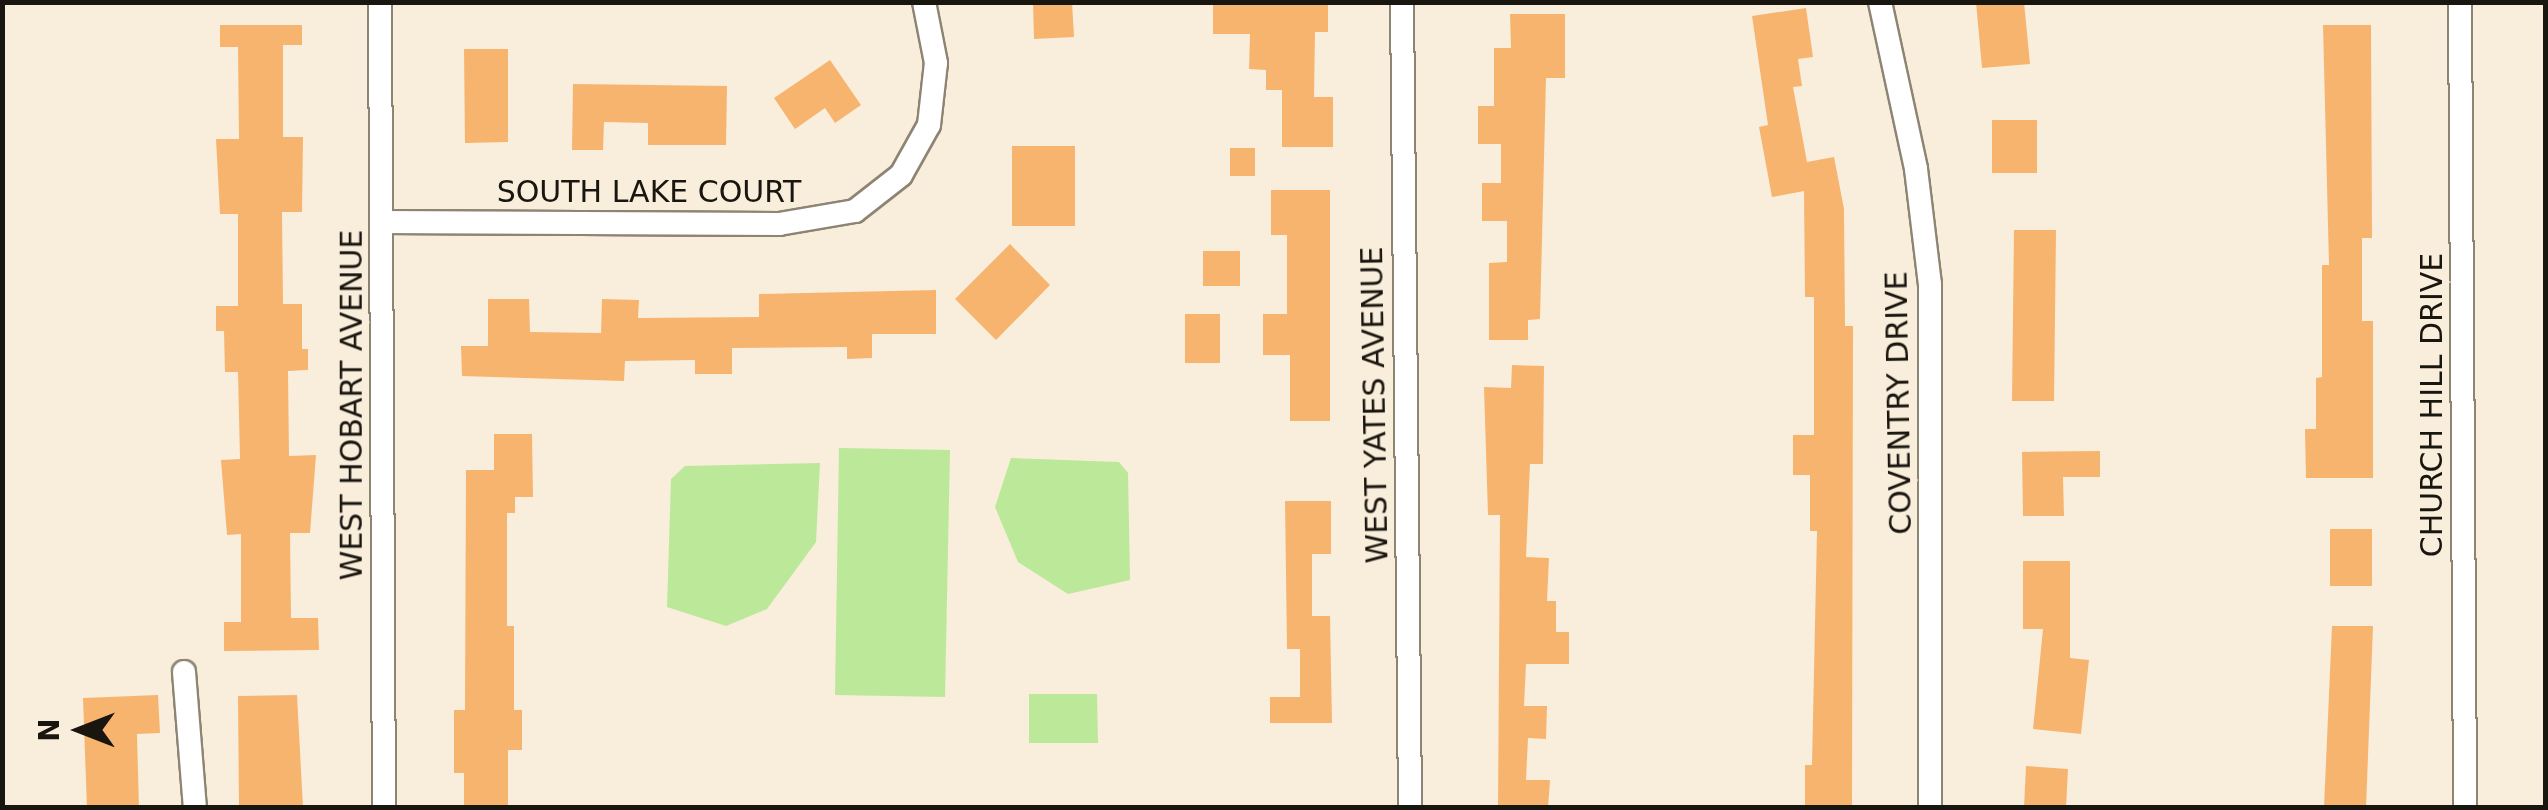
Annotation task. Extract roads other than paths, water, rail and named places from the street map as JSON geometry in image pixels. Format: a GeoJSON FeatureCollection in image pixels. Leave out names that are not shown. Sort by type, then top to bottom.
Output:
{"type":"FeatureCollection","features":[{"type":"Feature","properties":{"kind":"street","name":"WEST HOBART AVENUE"},"geometry":{"type":"LineString","coordinates":[[380,2],[384,808]]}},
{"type":"Feature","properties":{"kind":"street","name":"SOUTH LAKE COURT"},"geometry":{"type":"LineString","coordinates":[[381,222],[779,224],[855,210],[900,175],[929,125],[936,63],[924,2]]}},
{"type":"Feature","properties":{"kind":"street","name":"WEST YATES AVENUE"},"geometry":{"type":"LineString","coordinates":[[1402,2],[1410,808]]}},
{"type":"Feature","properties":{"kind":"street","name":"COVENTRY DRIVE"},"geometry":{"type":"LineString","coordinates":[[1880,2],[1916,169],[1930,284],[1930,808]]}},
{"type":"Feature","properties":{"kind":"street","name":"CHURCH HILL DRIVE"},"geometry":{"type":"LineString","coordinates":[[2460,2],[2465,808]]}},
{"type":"Feature","properties":{"kind":"street"},"geometry":{"type":"LineString","coordinates":[[184,672],[195,808]]}}]}
